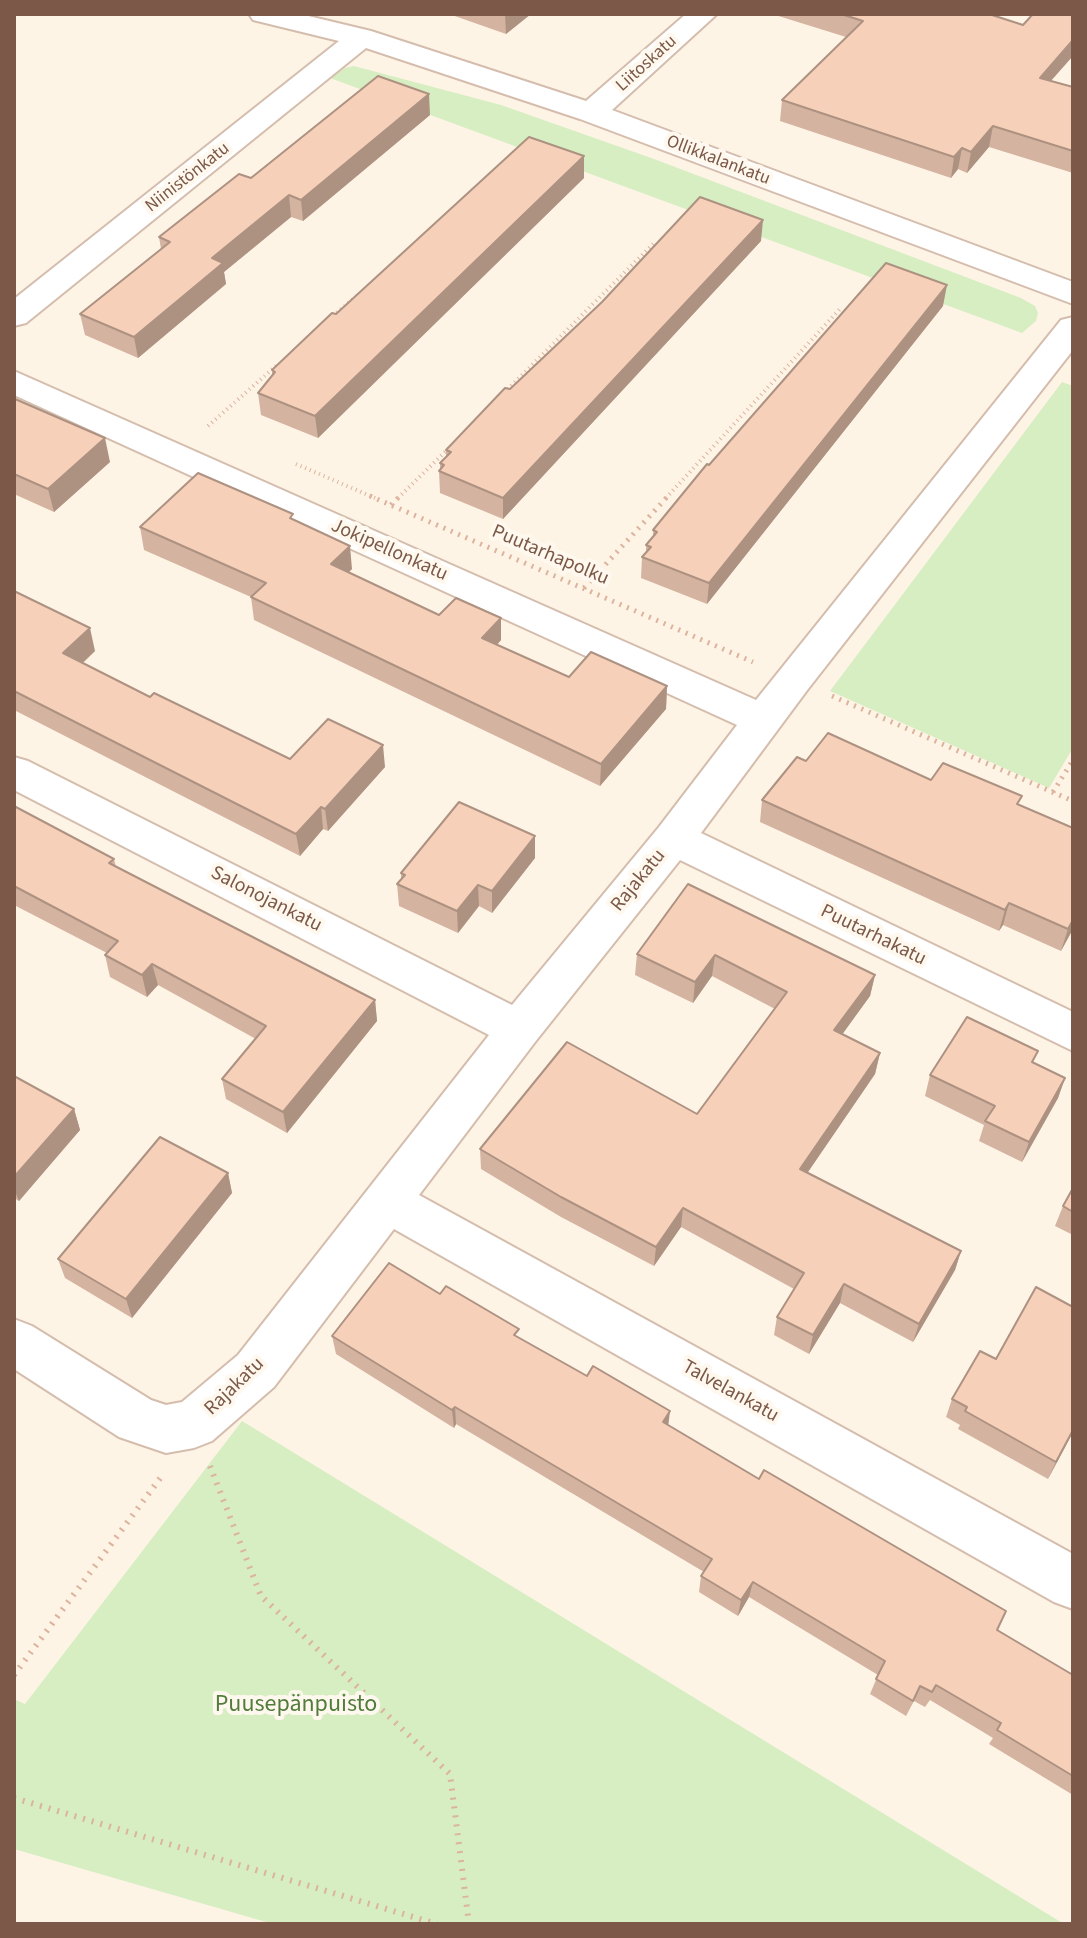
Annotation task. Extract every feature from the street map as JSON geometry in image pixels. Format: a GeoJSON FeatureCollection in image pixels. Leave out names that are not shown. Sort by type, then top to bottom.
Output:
{"type":"FeatureCollection","features":[{"type":"Feature","properties":{"kind":"street","name":"Ollikkalankatu"},"geometry":{"type":"LineString","coordinates":[[263,14],[361,37],[591,113],[1073,294]]}},
{"type":"Feature","properties":{"kind":"street","name":"Liitoskatu"},"geometry":{"type":"LineString","coordinates":[[591,113],[703,14]]}},
{"type":"Feature","properties":{"kind":"street","name":"Niinistönkatu"},"geometry":{"type":"LineString","coordinates":[[14,316],[361,37]]}},
{"type":"Feature","properties":{"kind":"street","name":"Rajakatu"},"geometry":{"type":"LineString","coordinates":[[194,1424],[210,1414],[256,1371],[519,1029],[674,838],[794,679],[1073,327]]}},
{"type":"Feature","properties":{"kind":"street","name":"Jokipellonkatu"},"geometry":{"type":"LineString","coordinates":[[14,382],[765,721]]}},
{"type":"Feature","properties":{"kind":"street","name":"Salonojankatu"},"geometry":{"type":"LineString","coordinates":[[14,772],[519,1029]]}},
{"type":"Feature","properties":{"kind":"street","name":"Puutarhakatu"},"geometry":{"type":"LineString","coordinates":[[674,838],[1073,1033]]}},
{"type":"Feature","properties":{"kind":"street","name":"Talvelankatu"},"geometry":{"type":"LineString","coordinates":[[387,1201],[1073,1583]]}},
{"type":"Feature","properties":{"kind":"street"},"geometry":{"type":"LineString","coordinates":[[14,1342],[137,1420],[166,1429],[194,1424]]}},
{"type":"Feature","properties":{"kind":"path"},"geometry":{"type":"LineString","coordinates":[[502,395],[656,241]]}},
{"type":"Feature","properties":{"kind":"path"},"geometry":{"type":"LineString","coordinates":[[325,324],[360,293]]}},
{"type":"Feature","properties":{"kind":"path"},"geometry":{"type":"LineString","coordinates":[[584,588],[840,309]]}},
{"type":"Feature","properties":{"kind":"path"},"geometry":{"type":"LineString","coordinates":[[208,426],[278,365]]}},
{"type":"Feature","properties":{"kind":"path"},"geometry":{"type":"LineString","coordinates":[[194,420],[222,432]]}},
{"type":"Feature","properties":{"kind":"path"},"geometry":{"type":"LineString","coordinates":[[391,505],[458,439]]}},
{"type":"Feature","properties":{"kind":"path","name":"Puutarhapolku"},"geometry":{"type":"LineString","coordinates":[[293,463],[1073,801]]}},
{"type":"Feature","properties":{"kind":"path"},"geometry":{"type":"LineString","coordinates":[[1053,792],[1073,760]]}},
{"type":"Feature","properties":{"kind":"path"},"geometry":{"type":"LineString","coordinates":[[14,1675],[179,1453],[194,1424]]}},
{"type":"Feature","properties":{"kind":"path"},"geometry":{"type":"LineString","coordinates":[[194,1424],[261,1596],[450,1774],[469,1924]]}},
{"type":"Feature","properties":{"kind":"path"},"geometry":{"type":"LineString","coordinates":[[14,1798],[437,1924]]}},
{"type":"Feature","properties":{"kind":"green space"},"geometry":{"type":"Polygon","coordinates":[[[354,66],[501,105],[654,159],[1021,298],[1035,306],[1038,313],[1036,321],[1022,333],[330,78],[354,66]]]}},
{"type":"Feature","properties":{"kind":"green space"},"geometry":{"type":"Polygon","coordinates":[[[1062,382],[1073,386],[1073,748],[1049,788],[830,691],[1062,382]]]}},
{"type":"Feature","properties":{"kind":"green space","name":"Puusepänpuisto"},"geometry":{"type":"Polygon","coordinates":[[[242,1421],[1064,1924],[273,1924],[14,1849],[14,1699],[25,1704],[242,1421]]]}},
{"type":"Feature","properties":{"kind":"building"},"geometry":{"type":"Polygon","coordinates":[[[841,14],[989,14],[1023,25],[1033,14],[1073,14],[1073,40],[1040,78],[1073,87],[1073,151],[993,126],[971,152],[962,148],[954,157],[782,100],[863,21],[841,14]]]}},
{"type":"Feature","properties":{"kind":"building"},"geometry":{"type":"Polygon","coordinates":[[[378,76],[429,94],[301,200],[289,195],[212,258],[223,263],[134,337],[80,314],[170,242],[159,237],[239,174],[251,178],[378,76]]]}},
{"type":"Feature","properties":{"kind":"building"},"geometry":{"type":"Polygon","coordinates":[[[529,137],[584,156],[315,416],[258,393],[275,372],[272,370],[332,313],[336,314],[529,137]]]}},
{"type":"Feature","properties":{"kind":"building"},"geometry":{"type":"Polygon","coordinates":[[[700,197],[763,220],[503,498],[439,471],[444,465],[440,463],[451,452],[446,450],[505,388],[510,389],[602,302],[700,197]]]}},
{"type":"Feature","properties":{"kind":"building"},"geometry":{"type":"Polygon","coordinates":[[[886,263],[947,285],[709,583],[642,557],[651,547],[646,545],[657,532],[653,530],[707,464],[886,263]]]}},
{"type":"Feature","properties":{"kind":"building"},"geometry":{"type":"Polygon","coordinates":[[[15,399],[105,438],[48,489],[14,474],[15,399]]]}},
{"type":"Feature","properties":{"kind":"building"},"geometry":{"type":"Polygon","coordinates":[[[198,473],[293,514],[290,518],[350,546],[331,564],[439,615],[456,598],[501,618],[482,638],[569,677],[591,652],[667,686],[601,764],[251,597],[266,583],[140,527],[198,473]]]}},
{"type":"Feature","properties":{"kind":"building"},"geometry":{"type":"Polygon","coordinates":[[[14,591],[90,628],[63,653],[150,697],[154,693],[290,759],[328,719],[383,745],[325,809],[321,807],[296,834],[14,691],[14,591]]]}},
{"type":"Feature","properties":{"kind":"building"},"geometry":{"type":"Polygon","coordinates":[[[828,733],[931,780],[943,763],[1022,796],[1017,804],[1073,828],[1073,920],[1068,929],[1009,903],[1005,910],[762,800],[797,757],[806,761],[828,733]]]}},
{"type":"Feature","properties":{"kind":"building"},"geometry":{"type":"Polygon","coordinates":[[[459,802],[535,836],[492,891],[478,885],[457,911],[397,884],[405,875],[401,873],[459,802]]]}},
{"type":"Feature","properties":{"kind":"building"},"geometry":{"type":"Polygon","coordinates":[[[14,806],[114,859],[109,863],[375,1000],[283,1112],[222,1079],[266,1026],[152,964],[142,975],[105,955],[118,941],[14,886],[14,806]]]}},
{"type":"Feature","properties":{"kind":"building"},"geometry":{"type":"Polygon","coordinates":[[[688,884],[875,975],[834,1030],[880,1053],[800,1169],[961,1251],[919,1324],[844,1284],[813,1335],[777,1317],[804,1273],[683,1208],[656,1247],[561,1197],[480,1149],[567,1042],[697,1114],[787,992],[715,955],[695,982],[637,954],[688,884]]]}},
{"type":"Feature","properties":{"kind":"building"},"geometry":{"type":"Polygon","coordinates":[[[967,1017],[1038,1051],[1032,1062],[1065,1078],[1029,1142],[985,1121],[995,1106],[930,1075],[967,1017]]]}},
{"type":"Feature","properties":{"kind":"building"},"geometry":{"type":"Polygon","coordinates":[[[14,1076],[74,1109],[14,1177],[14,1076]]]}},
{"type":"Feature","properties":{"kind":"building"},"geometry":{"type":"Polygon","coordinates":[[[160,1137],[228,1173],[126,1299],[58,1259],[160,1137]]]}},
{"type":"Feature","properties":{"kind":"building"},"geometry":{"type":"Polygon","coordinates":[[[1073,1188],[1073,1212],[1063,1206],[1073,1188]]]}},
{"type":"Feature","properties":{"kind":"building"},"geometry":{"type":"Polygon","coordinates":[[[389,1263],[440,1294],[446,1286],[519,1329],[514,1335],[587,1376],[593,1366],[670,1411],[663,1422],[759,1479],[764,1470],[1006,1611],[997,1630],[1073,1675],[1073,1776],[997,1730],[1001,1723],[936,1685],[932,1692],[920,1686],[913,1701],[876,1679],[885,1661],[753,1582],[741,1600],[701,1576],[712,1559],[455,1407],[452,1410],[332,1336],[389,1263]]]}},
{"type":"Feature","properties":{"kind":"building"},"geometry":{"type":"Polygon","coordinates":[[[1036,1287],[1073,1307],[1073,1430],[1056,1462],[965,1411],[967,1407],[952,1399],[980,1351],[996,1359],[1036,1287]]]}}]}
